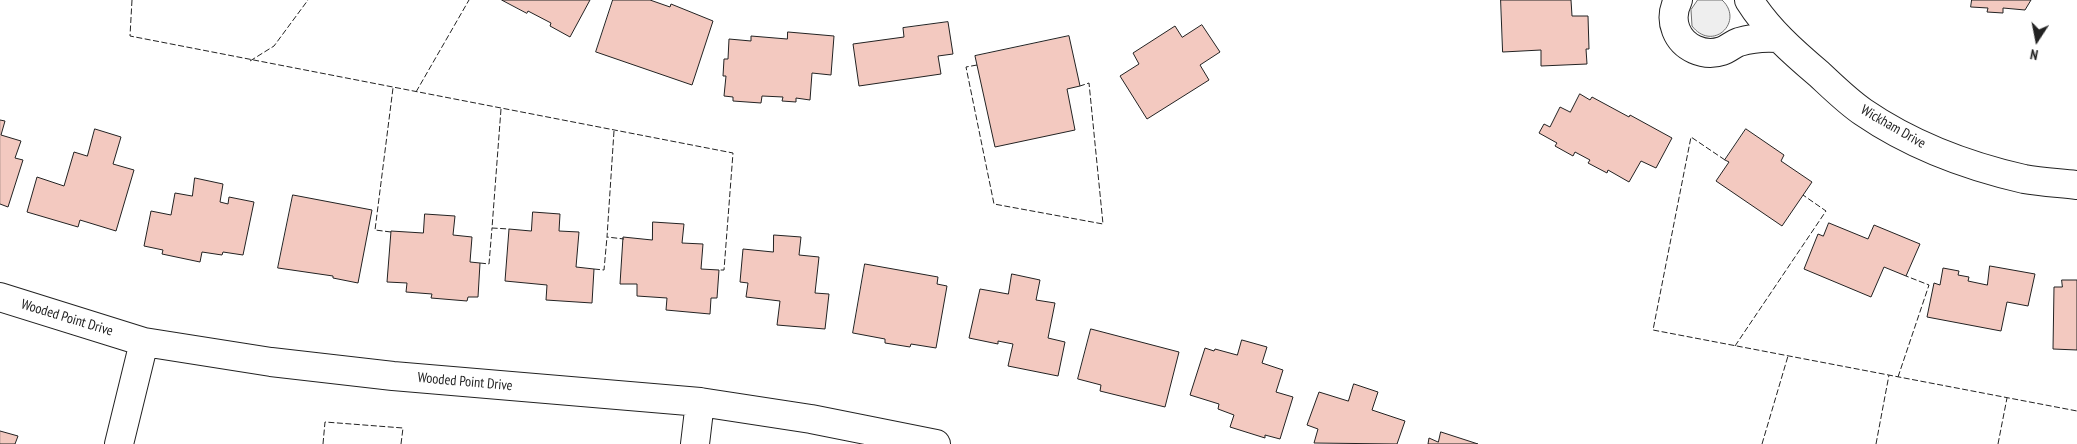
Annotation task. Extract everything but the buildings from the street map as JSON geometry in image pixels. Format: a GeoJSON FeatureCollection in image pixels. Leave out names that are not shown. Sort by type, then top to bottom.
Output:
{"type":"FeatureCollection","features":[{"type":"Feature","properties":{"kind":"street"},"geometry":{"type":"LineString","coordinates":[[1678,0],[1673,14],[1678,34],[1688,45],[1701,52],[1720,52],[1736,43],[1750,39],[1778,38]]}},
{"type":"Feature","properties":{"kind":"street","name":"Wickham Drive"},"geometry":{"type":"LineString","coordinates":[[1748,0],[1778,38],[1861,110],[1921,145],[1973,165],[2017,177],[2077,185]]}},
{"type":"Feature","properties":{"kind":"street","name":"Wooded Point Drive"},"geometry":{"type":"LineString","coordinates":[[0,297],[144,342],[271,362],[394,376],[700,402],[811,419],[936,444]]}},
{"type":"Feature","properties":{"kind":"street"},"geometry":{"type":"LineString","coordinates":[[119,444],[144,342]]}},
{"type":"Feature","properties":{"kind":"street"},"geometry":{"type":"LineString","coordinates":[[695,444],[700,402]]}},
{"type":"Feature","properties":{"kind":"shaded area"},"geometry":{"type":"Polygon","coordinates":[[[1698,0],[1722,0],[1728,8],[1730,17],[1724,31],[1717,35],[1709,36],[1700,33],[1692,26],[1691,10],[1698,0]]]}},
{"type":"Feature","properties":{"kind":"fence"},"geometry":{"type":"LineString","coordinates":[[132,0],[130,36],[733,153],[724,270],[719,270]]}},
{"type":"Feature","properties":{"kind":"fence"},"geometry":{"type":"LineString","coordinates":[[250,61],[274,46],[308,0]]}},
{"type":"Feature","properties":{"kind":"fence"},"geometry":{"type":"LineString","coordinates":[[416,92],[469,0]]}},
{"type":"Feature","properties":{"kind":"fence"},"geometry":{"type":"LineString","coordinates":[[977,65],[966,67],[994,204],[1103,224],[1089,83],[1080,86]]}},
{"type":"Feature","properties":{"kind":"fence"},"geometry":{"type":"LineString","coordinates":[[391,232],[375,230],[393,88]]}},
{"type":"Feature","properties":{"kind":"fence"},"geometry":{"type":"LineString","coordinates":[[501,109],[492,228],[509,229]]}},
{"type":"Feature","properties":{"kind":"fence"},"geometry":{"type":"LineString","coordinates":[[614,131],[607,237],[624,239]]}},
{"type":"Feature","properties":{"kind":"fence"},"geometry":{"type":"LineString","coordinates":[[1725,160],[1691,137],[1653,330],[2077,411]]}},
{"type":"Feature","properties":{"kind":"fence"},"geometry":{"type":"LineString","coordinates":[[1735,346],[1826,211],[1803,195]]}},
{"type":"Feature","properties":{"kind":"fence"},"geometry":{"type":"LineString","coordinates":[[480,263],[489,264],[492,228]]}},
{"type":"Feature","properties":{"kind":"fence"},"geometry":{"type":"LineString","coordinates":[[594,269],[604,270],[607,237]]}},
{"type":"Feature","properties":{"kind":"fence"},"geometry":{"type":"LineString","coordinates":[[1898,377],[1929,285],[1906,276]]}},
{"type":"Feature","properties":{"kind":"fence"},"geometry":{"type":"LineString","coordinates":[[1762,444],[1788,356]]}},
{"type":"Feature","properties":{"kind":"fence"},"geometry":{"type":"LineString","coordinates":[[1876,444],[1889,375]]}},
{"type":"Feature","properties":{"kind":"fence"},"geometry":{"type":"LineString","coordinates":[[1998,444],[2007,398]]}},
{"type":"Feature","properties":{"kind":"fence"},"geometry":{"type":"LineString","coordinates":[[323,444],[325,422],[403,428],[401,444]]}}]}
